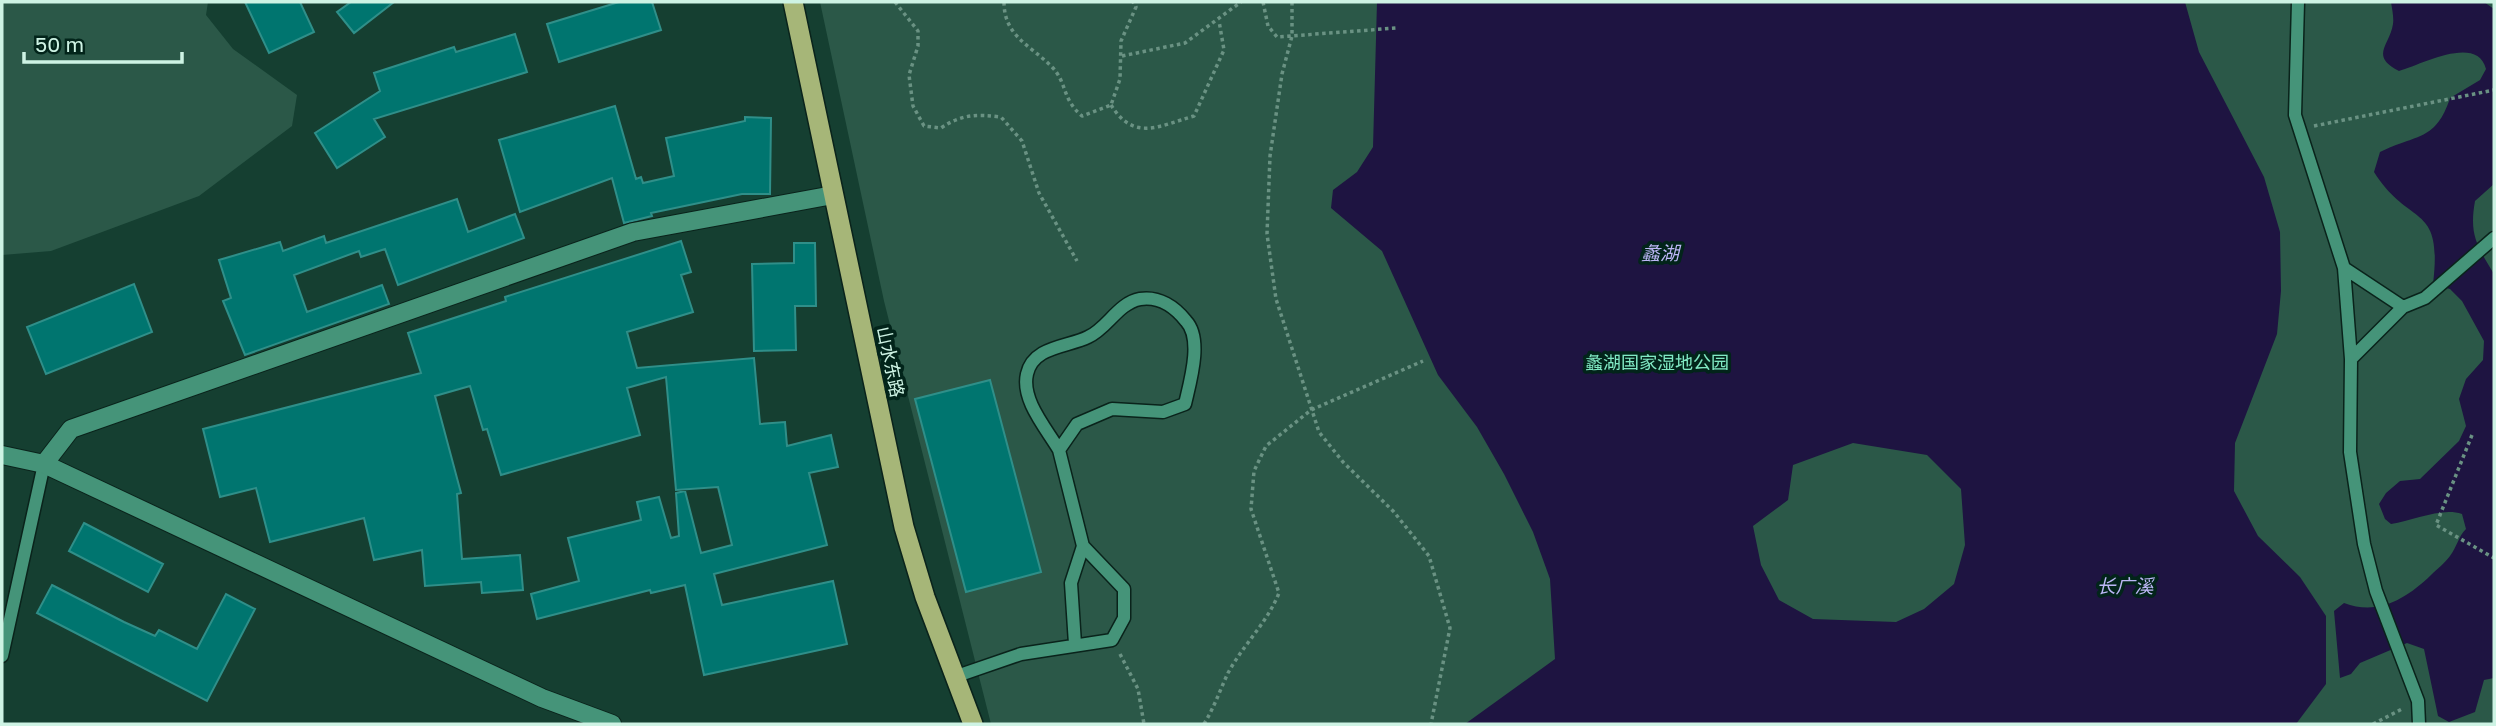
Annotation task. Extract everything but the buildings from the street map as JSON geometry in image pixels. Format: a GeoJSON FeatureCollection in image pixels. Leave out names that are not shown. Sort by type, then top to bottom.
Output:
{"type":"FeatureCollection","features":[{"type":"Feature","properties":{"kind":"highway","name":"山水东路"},"geometry":{"type":"LineString","coordinates":[[793,2],[904,527],[954,677],[973,724]]}},
{"type":"Feature","properties":{"kind":"street"},"geometry":{"type":"LineString","coordinates":[[44,464],[71,429],[633,232],[833,195]]}},
{"type":"Feature","properties":{"kind":"street"},"geometry":{"type":"LineString","coordinates":[[2,455],[44,464],[542,698],[612,724]]}},
{"type":"Feature","properties":{"kind":"lane"},"geometry":{"type":"LineString","coordinates":[[2298,2],[2295,115],[2344,268],[2351,359],[2350,452],[2364,544],[2376,591],[2418,701],[2419,724]]}},
{"type":"Feature","properties":{"kind":"lane"},"geometry":{"type":"LineString","coordinates":[[2351,359],[2403,307],[2425,298],[2494,238]]}},
{"type":"Feature","properties":{"kind":"lane"},"geometry":{"type":"LineString","coordinates":[[2344,268],[2403,307]]}},
{"type":"Feature","properties":{"kind":"lane"},"geometry":{"type":"LineString","coordinates":[[954,677],[1020,654],[1112,640],[1124,618],[1124,589],[1083,547],[1059,450],[1025,392],[1027,370],[1046,350],[1090,337],[1116,313],[1139,299],[1169,304],[1189,324],[1195,356],[1185,404],[1163,412],[1112,409],[1077,424],[1059,450]]}},
{"type":"Feature","properties":{"kind":"lane"},"geometry":{"type":"LineString","coordinates":[[2,656],[44,464]]}},
{"type":"Feature","properties":{"kind":"lane"},"geometry":{"type":"LineString","coordinates":[[1075,645],[1071,583],[1083,547]]}},
{"type":"Feature","properties":{"kind":"path"},"geometry":{"type":"LineString","coordinates":[[895,2],[918,31],[918,46],[909,75],[913,106],[924,126],[941,128],[953,120],[975,113],[1001,117],[1022,141],[1038,193],[1077,261]]}},
{"type":"Feature","properties":{"kind":"path"},"geometry":{"type":"LineString","coordinates":[[1004,2],[1004,16],[1017,39],[1052,66],[1063,84],[1068,104],[1082,116],[1111,105]]}},
{"type":"Feature","properties":{"kind":"path"},"geometry":{"type":"LineString","coordinates":[[1111,105],[1120,79],[1121,41],[1136,7],[1133,2]]}},
{"type":"Feature","properties":{"kind":"path"},"geometry":{"type":"LineString","coordinates":[[1121,57],[1185,43],[1219,21],[1241,2]]}},
{"type":"Feature","properties":{"kind":"path"},"geometry":{"type":"LineString","coordinates":[[1263,2],[1268,26],[1277,37],[1396,28]]}},
{"type":"Feature","properties":{"kind":"path"},"geometry":{"type":"LineString","coordinates":[[1293,2],[1293,36],[1282,74],[1270,156],[1267,234],[1276,299],[1319,432],[1343,462],[1394,512],[1429,556],[1450,628],[1431,724]]}},
{"type":"Feature","properties":{"kind":"path"},"geometry":{"type":"LineString","coordinates":[[1111,105],[1121,121],[1131,128],[1148,129],[1194,116],[1224,50],[1219,21]]}},
{"type":"Feature","properties":{"kind":"path"},"geometry":{"type":"LineString","coordinates":[[2298,129],[2494,90]]}},
{"type":"Feature","properties":{"kind":"path"},"geometry":{"type":"LineString","coordinates":[[1204,724],[1228,673],[1249,639],[1271,613],[1279,593],[1251,509],[1254,471],[1266,446],[1311,410],[1423,361]]}},
{"type":"Feature","properties":{"kind":"path"},"geometry":{"type":"LineString","coordinates":[[2472,435],[2435,525],[2494,558]]}},
{"type":"Feature","properties":{"kind":"path"},"geometry":{"type":"LineString","coordinates":[[1112,640],[1138,689],[1144,724]]}},
{"type":"Feature","properties":{"kind":"path"},"geometry":{"type":"LineString","coordinates":[[2373,724],[2418,701]]}},
{"type":"Feature","properties":{"kind":"green space"},"geometry":{"type":"Polygon","coordinates":[[[2,2],[208,2],[206,15],[233,49],[297,95],[292,126],[199,196],[51,251],[2,255],[2,2]]]}},
{"type":"Feature","properties":{"kind":"green space","name":"蠡湖国家湿地公园"},"geometry":{"type":"Polygon","coordinates":[[[820,2],[2494,2],[2494,724],[991,724],[884,301],[820,2]]]}},
{"type":"Feature","properties":{"kind":"water","name":"蠡湖"},"geometry":{"type":"Polygon","coordinates":[[[1377,2],[2185,2],[2199,52],[2264,177],[2280,232],[2281,291],[2277,334],[2235,443],[2234,491],[2258,536],[2300,577],[2326,616],[2326,684],[2296,724],[1465,724],[1555,659],[1550,579],[1533,532],[1504,474],[1477,427],[1438,375],[1382,251],[1331,208],[1333,190],[1357,172],[1373,147],[1377,2]],[[1853,443],[1793,465],[1788,500],[1753,526],[1761,565],[1779,600],[1813,619],[1896,622],[1924,609],[1954,584],[1965,545],[1961,489],[1927,455],[1853,443]]]}},
{"type":"Feature","properties":{"kind":"water"},"geometry":{"type":"Polygon","coordinates":[[[2391,2],[2484,2],[2494,9],[2494,184],[2475,201],[2473,223],[2479,248],[2494,274],[2494,678],[2484,680],[2475,712],[2449,722],[2438,716],[2424,649],[2407,643],[2360,663],[2351,674],[2340,678],[2334,611],[2344,603],[2368,607],[2391,603],[2421,584],[2452,553],[2466,529],[2462,514],[2436,513],[2391,524],[2385,519],[2379,504],[2386,493],[2400,481],[2420,479],[2459,441],[2466,426],[2459,399],[2466,379],[2483,360],[2484,341],[2462,301],[2450,289],[2433,284],[2435,258],[2428,227],[2387,190],[2374,172],[2380,152],[2431,129],[2438,122],[2450,98],[2480,80],[2486,69],[2481,59],[2472,54],[2460,53],[2399,71],[2390,66],[2383,55],[2393,24],[2391,2]]]}},
{"type":"Feature","properties":{"kind":"water label","name":"长广溪"},"geometry":{"type":"Point","coordinates":[2125,586]}}]}
